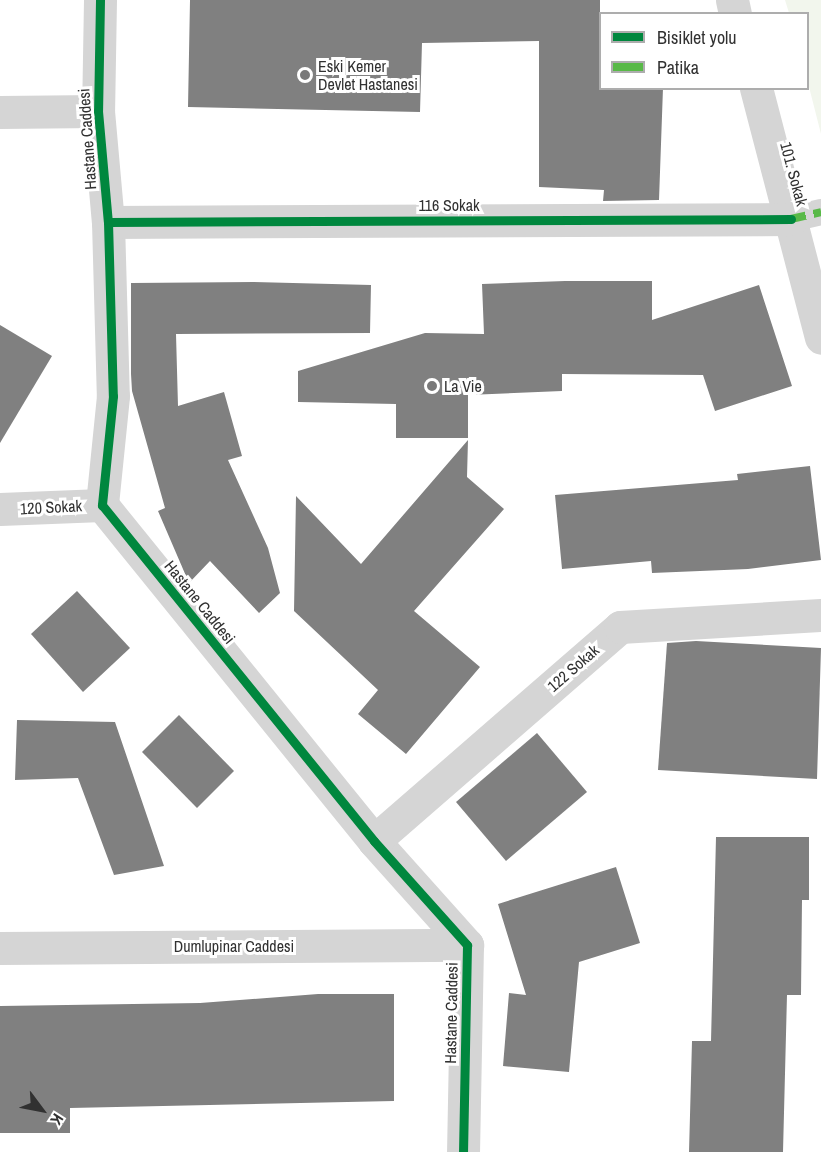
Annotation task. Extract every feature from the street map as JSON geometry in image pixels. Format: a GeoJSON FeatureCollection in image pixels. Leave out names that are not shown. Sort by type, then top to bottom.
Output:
{"type":"FeatureCollection","features":[{"type":"Feature","properties":{"kind":"street","name":"Hastane Caddesi"},"geometry":{"type":"LineString","coordinates":[[100,0],[98,111],[108,222],[113,396],[102,505],[374,841],[467,945],[463,1152]]}},
{"type":"Feature","properties":{"kind":"street","name":"101. Sokak"},"geometry":{"type":"LineString","coordinates":[[757,90],[806,216],[821,338]]}},
{"type":"Feature","properties":{"kind":"street"},"geometry":{"type":"LineString","coordinates":[[0,112],[98,111]]}},
{"type":"Feature","properties":{"kind":"street","name":"116 Sokak"},"geometry":{"type":"LineString","coordinates":[[108,222],[806,216]]}},
{"type":"Feature","properties":{"kind":"street","name":"120 Sokak"},"geometry":{"type":"LineString","coordinates":[[0,509],[102,505]]}},
{"type":"Feature","properties":{"kind":"street","name":"122 Sokak"},"geometry":{"type":"LineString","coordinates":[[374,841],[620,627],[821,615]]}},
{"type":"Feature","properties":{"kind":"street","name":"Dumlupinar Caddesi"},"geometry":{"type":"LineString","coordinates":[[0,948],[467,945]]}},
{"type":"Feature","properties":{"kind":"shaded area"},"geometry":{"type":"Polygon","coordinates":[[[785,0],[821,0],[821,134],[809,87],[809,12],[789,12],[785,0]]]}},
{"type":"Feature","properties":{"kind":"building"},"geometry":{"type":"Polygon","coordinates":[[[190,0],[600,0],[599,90],[663,90],[659,200],[603,201],[604,190],[539,187],[539,41],[422,43],[420,112],[188,107],[190,0]]]}},
{"type":"Feature","properties":{"kind":"building"},"geometry":{"type":"Polygon","coordinates":[[[652,281],[652,320],[759,285],[792,386],[715,411],[703,375],[562,374],[562,391],[468,395],[468,438],[396,438],[396,404],[298,402],[298,371],[425,333],[484,334],[482,284],[652,281]]]}},
{"type":"Feature","properties":{"kind":"building"},"geometry":{"type":"Polygon","coordinates":[[[254,282],[371,285],[370,333],[176,334],[178,406],[224,392],[242,456],[228,460],[268,548],[280,593],[259,613],[210,561],[189,583],[158,511],[165,508],[132,391],[131,374],[131,283],[254,282]]]}},
{"type":"Feature","properties":{"kind":"building"},"geometry":{"type":"Polygon","coordinates":[[[0,325],[52,356],[0,443],[0,325]]]}},
{"type":"Feature","properties":{"kind":"building"},"geometry":{"type":"Polygon","coordinates":[[[468,440],[467,477],[504,509],[414,611],[480,667],[406,754],[358,714],[378,690],[294,611],[296,496],[361,564],[468,440]]]}},
{"type":"Feature","properties":{"kind":"building"},"geometry":{"type":"Polygon","coordinates":[[[810,466],[821,560],[748,569],[652,573],[651,561],[562,569],[555,495],[738,480],[737,474],[810,466]]]}},
{"type":"Feature","properties":{"kind":"building"},"geometry":{"type":"Polygon","coordinates":[[[77,591],[130,648],[83,692],[31,634],[77,591]]]}},
{"type":"Feature","properties":{"kind":"building"},"geometry":{"type":"Polygon","coordinates":[[[696,641],[821,648],[817,779],[658,770],[667,643],[696,641]]]}},
{"type":"Feature","properties":{"kind":"building"},"geometry":{"type":"Polygon","coordinates":[[[179,715],[234,771],[197,808],[142,752],[179,715]]]}},
{"type":"Feature","properties":{"kind":"building"},"geometry":{"type":"Polygon","coordinates":[[[17,720],[115,722],[164,866],[114,875],[78,778],[15,780],[17,720]]]}},
{"type":"Feature","properties":{"kind":"building"},"geometry":{"type":"Polygon","coordinates":[[[537,733],[587,792],[506,861],[456,802],[537,733]]]}},
{"type":"Feature","properties":{"kind":"building"},"geometry":{"type":"Polygon","coordinates":[[[716,837],[809,837],[809,900],[802,900],[801,995],[787,995],[783,1152],[689,1152],[692,1041],[711,1041],[716,837]]]}},
{"type":"Feature","properties":{"kind":"building"},"geometry":{"type":"Polygon","coordinates":[[[616,867],[640,943],[579,962],[569,1072],[503,1066],[509,993],[526,995],[498,904],[616,867]]]}},
{"type":"Feature","properties":{"kind":"building"},"geometry":{"type":"Polygon","coordinates":[[[318,994],[394,994],[394,1101],[70,1108],[70,1133],[0,1133],[0,1006],[200,1003],[318,994]]]}},
{"type":"Feature","properties":{"kind":"marked path"},"geometry":{"type":"LineString","coordinates":[[791,219],[821,212]]}},
{"type":"Feature","properties":{"kind":"cycle path"},"geometry":{"type":"LineString","coordinates":[[100,0],[98,111],[108,222],[113,396],[102,505],[374,841],[467,945],[463,1152]]}},
{"type":"Feature","properties":{"kind":"cycle path"},"geometry":{"type":"LineString","coordinates":[[108,222],[791,219]]}},
{"type":"Feature","properties":{"kind":"place","name":"Eski Kemer Devlet Hastanesi"},"geometry":{"type":"Point","coordinates":[305,75]}},
{"type":"Feature","properties":{"kind":"place","name":"La Vie"},"geometry":{"type":"Point","coordinates":[432,386]}}]}
